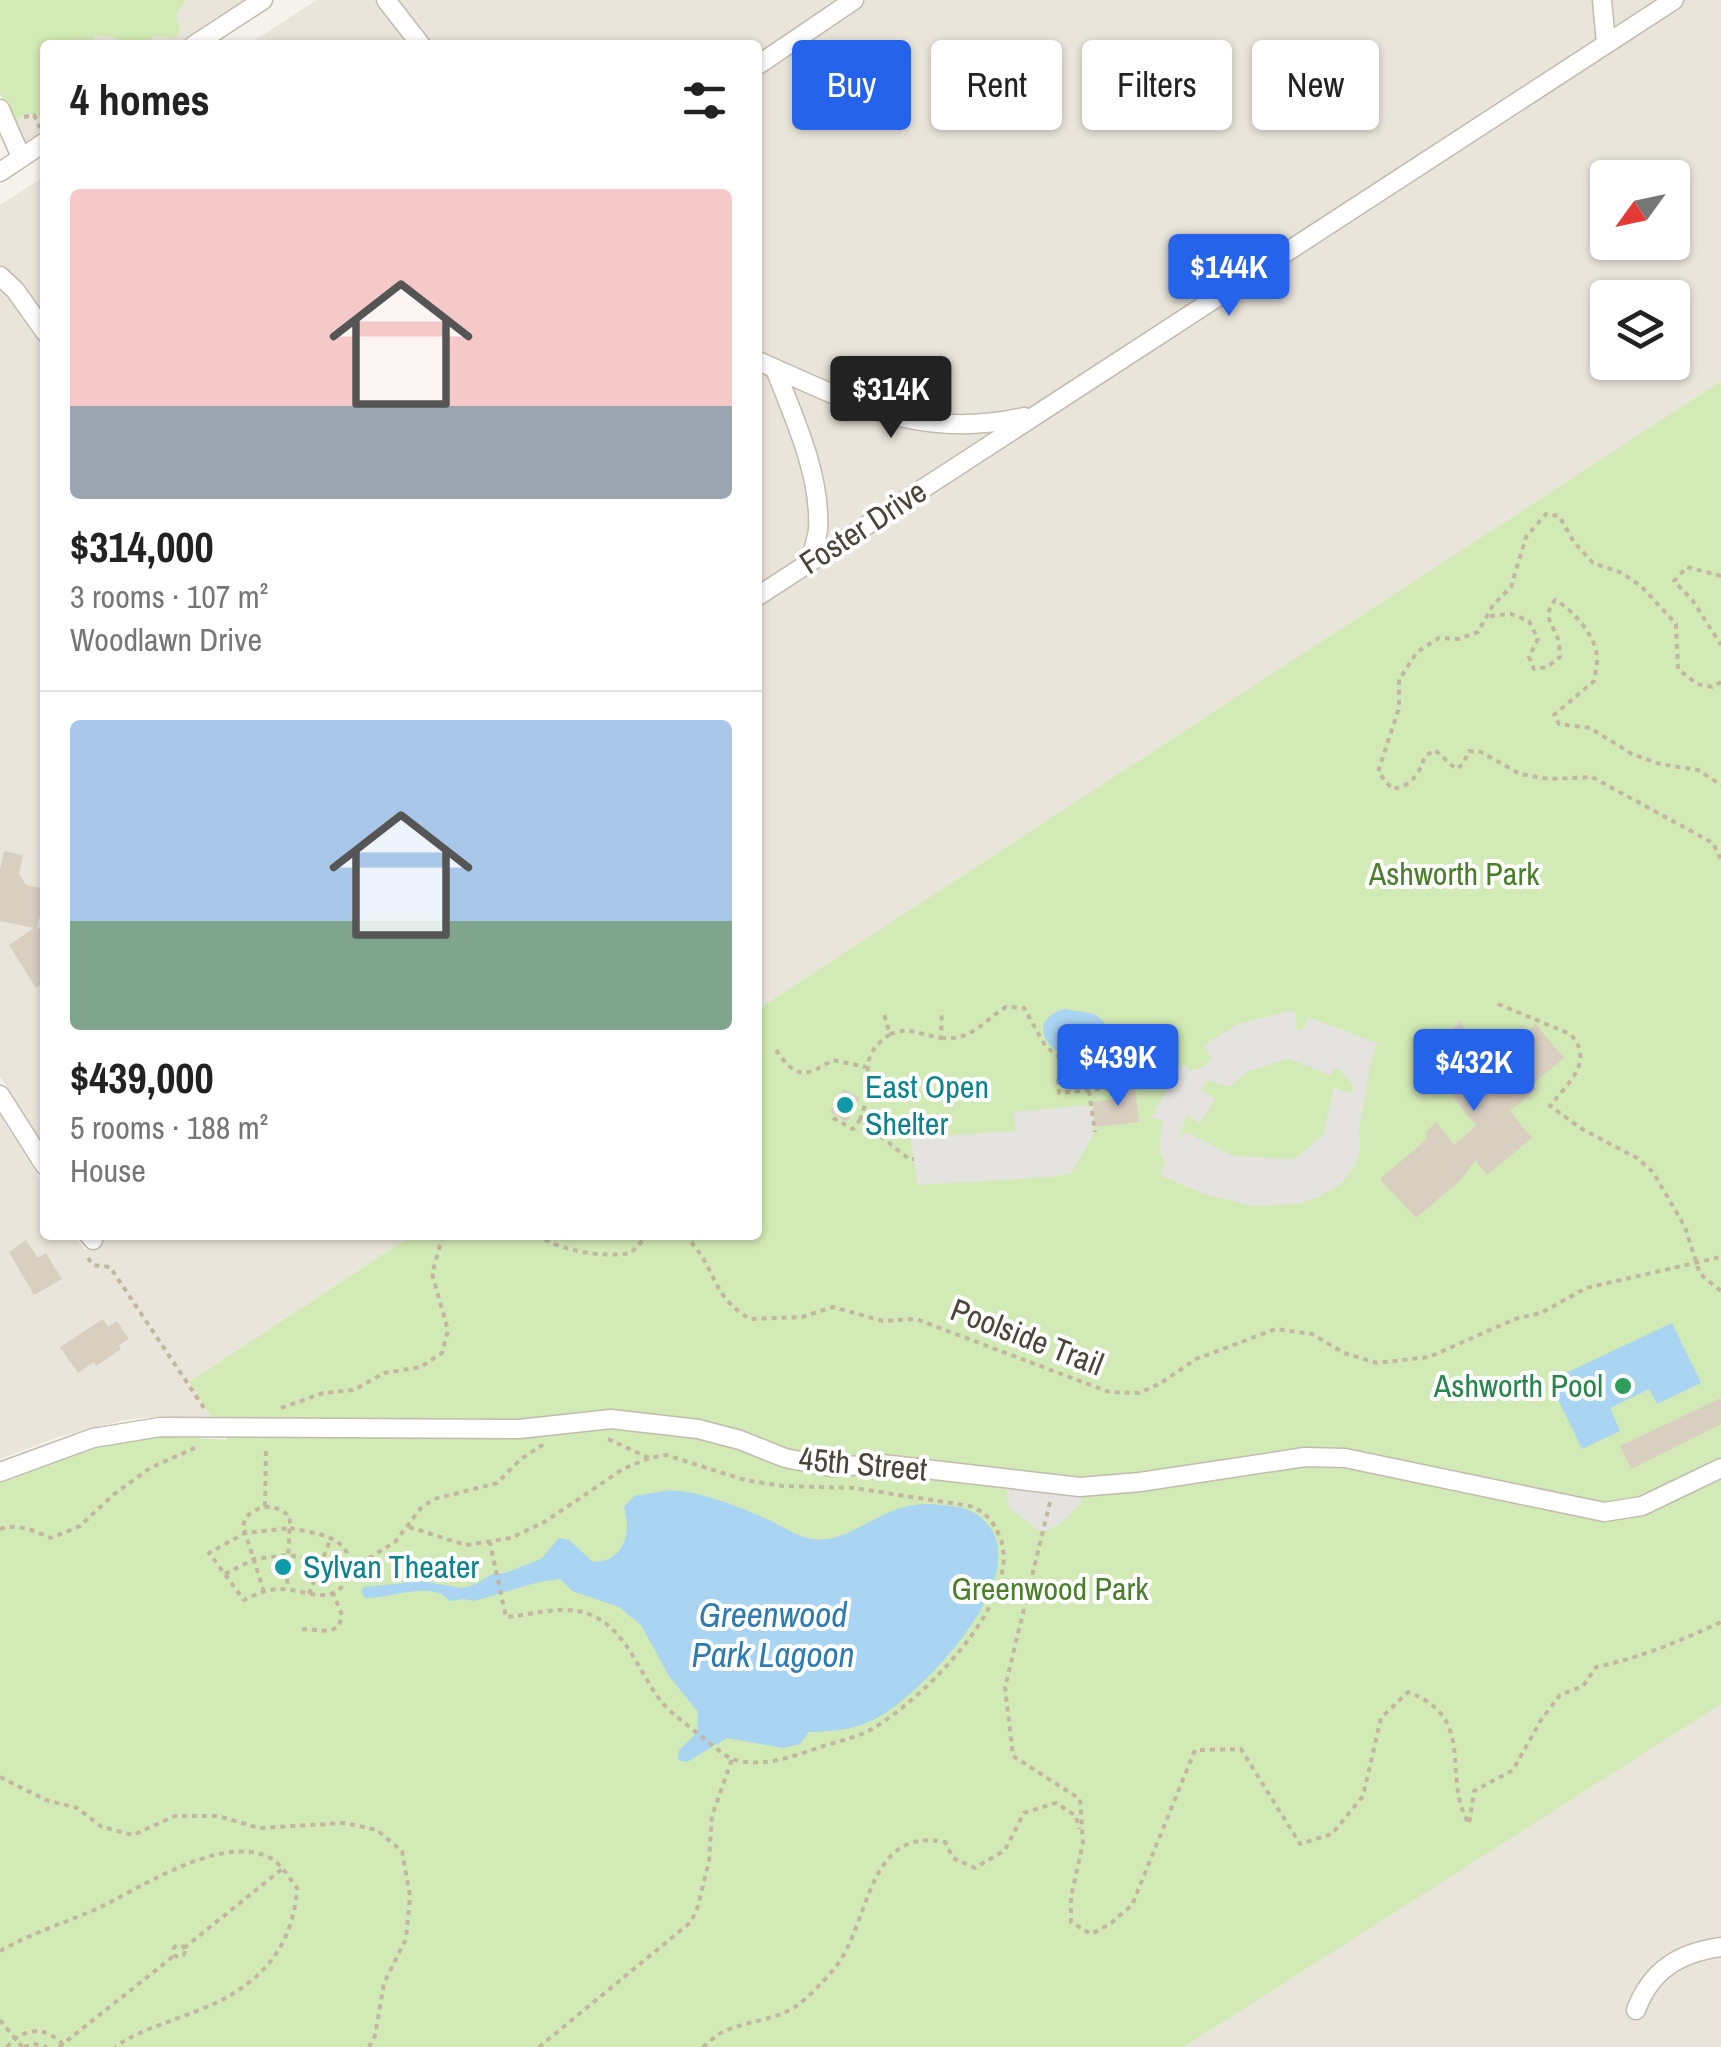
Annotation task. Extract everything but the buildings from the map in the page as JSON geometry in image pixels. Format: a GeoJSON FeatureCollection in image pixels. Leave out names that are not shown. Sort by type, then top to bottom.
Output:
{"type":"FeatureCollection","features":[{"type":"Feature","properties":{"kind":"street"},"geometry":{"type":"LineString","coordinates":[[202,40],[263,0]]}},
{"type":"Feature","properties":{"kind":"street"},"geometry":{"type":"LineString","coordinates":[[386,0],[417,40]]}},
{"type":"Feature","properties":{"kind":"street"},"geometry":{"type":"LineString","coordinates":[[762,62],[854,0]]}},
{"type":"Feature","properties":{"kind":"street"},"geometry":{"type":"LineString","coordinates":[[1602,0],[1606,43]]}},
{"type":"Feature","properties":{"kind":"street","name":"Foster Drive"},"geometry":{"type":"LineString","coordinates":[[762,593],[1674,0]]}},
{"type":"Feature","properties":{"kind":"street"},"geometry":{"type":"LineString","coordinates":[[0,109],[21,158]]}},
{"type":"Feature","properties":{"kind":"street"},"geometry":{"type":"LineString","coordinates":[[0,172],[40,140]]}},
{"type":"Feature","properties":{"kind":"street"},"geometry":{"type":"LineString","coordinates":[[0,276],[40,325]]}},
{"type":"Feature","properties":{"kind":"street"},"geometry":{"type":"LineString","coordinates":[[766,365],[885,416],[938,426],[992,424],[1038,414]]}},
{"type":"Feature","properties":{"kind":"street"},"geometry":{"type":"LineString","coordinates":[[766,365],[806,455],[818,529],[811,560]]}},
{"type":"Feature","properties":{"kind":"street"},"geometry":{"type":"LineString","coordinates":[[0,1096],[40,1158]]}},
{"type":"Feature","properties":{"kind":"street","name":"45th Street"},"geometry":{"type":"LineString","coordinates":[[0,1472],[93,1438],[160,1427],[206,1435],[518,1429],[611,1419],[698,1429],[784,1458],[831,1466],[882,1464],[1054,1485],[1140,1482],[1305,1458],[1345,1458],[1604,1512],[1642,1506],[1721,1468]]}},
{"type":"Feature","properties":{"kind":"street"},"geometry":{"type":"LineString","coordinates":[[1636,2010],[1644,1989],[1664,1966],[1721,1947]]}},
{"type":"Feature","properties":{"kind":"path"},"geometry":{"type":"LineString","coordinates":[[9,129],[30,114],[38,118],[40,126]]}},
{"type":"Feature","properties":{"kind":"path"},"geometry":{"type":"LineString","coordinates":[[1721,682],[1712,687],[1697,684],[1678,669],[1676,624],[1641,586],[1622,573],[1593,562],[1574,542],[1559,516],[1546,514],[1526,537],[1511,588],[1493,605],[1478,632],[1458,639],[1439,638],[1417,652],[1399,680],[1400,708],[1378,772],[1392,789],[1405,787],[1420,772],[1426,756],[1435,750],[1456,768],[1463,764],[1469,751],[1481,752],[1520,774],[1549,779],[1592,777],[1713,843],[1721,860]]}},
{"type":"Feature","properties":{"kind":"path"},"geometry":{"type":"LineString","coordinates":[[1721,576],[1687,568],[1674,581],[1693,601],[1721,645]]}},
{"type":"Feature","properties":{"kind":"path"},"geometry":{"type":"LineString","coordinates":[[1489,616],[1511,614],[1530,621],[1538,639],[1529,657],[1534,669],[1547,667],[1560,656],[1558,640],[1548,624],[1548,609],[1555,600],[1563,604],[1581,623],[1597,654],[1594,681],[1554,716],[1559,724],[1590,728],[1632,754],[1660,764],[1698,770],[1721,785]]}},
{"type":"Feature","properties":{"kind":"path"},"geometry":{"type":"LineString","coordinates":[[1498,1004],[1570,1034],[1576,1041],[1581,1059],[1578,1073],[1550,1106],[1582,1129],[1638,1158],[1653,1172],[1685,1226],[1700,1274],[1721,1291]]}},
{"type":"Feature","properties":{"kind":"path"},"geometry":{"type":"LineString","coordinates":[[833,1118],[853,1129],[860,1120],[868,1086],[866,1067],[874,1047],[890,1034],[906,1030],[962,1038],[1006,1007],[1024,1008],[1046,1047],[1065,1061],[1058,1080],[1059,1093],[1114,1088]]}},
{"type":"Feature","properties":{"kind":"path"},"geometry":{"type":"LineString","coordinates":[[941,1038],[942,1010]]}},
{"type":"Feature","properties":{"kind":"path"},"geometry":{"type":"LineString","coordinates":[[883,1011],[890,1034]]}},
{"type":"Feature","properties":{"kind":"path"},"geometry":{"type":"LineString","coordinates":[[776,1050],[790,1069],[802,1074],[814,1072],[833,1060],[866,1067]]}},
{"type":"Feature","properties":{"kind":"path"},"geometry":{"type":"LineString","coordinates":[[1089,1090],[1095,1132]]}},
{"type":"Feature","properties":{"kind":"path"},"geometry":{"type":"LineString","coordinates":[[860,1120],[914,1159]]}},
{"type":"Feature","properties":{"kind":"path"},"geometry":{"type":"LineString","coordinates":[[268,1409],[286,1408],[323,1393],[354,1390],[384,1373],[421,1368],[442,1353],[448,1330],[432,1274],[442,1240]]}},
{"type":"Feature","properties":{"kind":"path"},"geometry":{"type":"LineString","coordinates":[[545,1240],[608,1257],[631,1254],[644,1240]]}},
{"type":"Feature","properties":{"kind":"path","name":"Poolside Trail"},"geometry":{"type":"LineString","coordinates":[[689,1240],[697,1247],[720,1296],[750,1319],[802,1317],[833,1308],[883,1322],[916,1320],[1109,1392],[1139,1394],[1196,1359],[1276,1330],[1312,1334],[1344,1352],[1377,1363],[1429,1357],[1514,1318],[1541,1313],[1586,1288],[1721,1257]]}},
{"type":"Feature","properties":{"kind":"path"},"geometry":{"type":"LineString","coordinates":[[0,1529],[31,1529],[51,1538],[80,1526],[113,1494],[206,1435],[204,1408],[110,1267],[93,1265],[88,1242]]}},
{"type":"Feature","properties":{"kind":"path"},"geometry":{"type":"LineString","coordinates":[[608,1439],[649,1458]]}},
{"type":"Feature","properties":{"kind":"path"},"geometry":{"type":"LineString","coordinates":[[225,1574],[254,1560],[289,1556],[351,1566],[382,1552],[410,1527],[420,1508],[434,1499],[497,1483],[521,1459],[548,1442]]}},
{"type":"Feature","properties":{"kind":"path"},"geometry":{"type":"LineString","coordinates":[[264,1506],[266,1443]]}},
{"type":"Feature","properties":{"kind":"path"},"geometry":{"type":"LineString","coordinates":[[410,1527],[466,1545],[511,1538],[546,1521],[623,1469],[666,1455],[745,1480],[783,1486],[854,1488],[970,1506],[987,1514],[1006,1552],[994,1600],[976,1628],[917,1693],[870,1730],[770,1762],[732,1758],[720,1752],[663,1704],[612,1630],[588,1614],[557,1610],[506,1618],[490,1543]]}},
{"type":"Feature","properties":{"kind":"path"},"geometry":{"type":"LineString","coordinates":[[1054,1485],[1005,1687],[1013,1756],[1080,1800],[1082,1843],[1071,1897],[1071,1922],[1091,1934],[1132,1905],[1196,1750],[1240,1748],[1300,1844],[1332,1834],[1362,1796],[1381,1718],[1408,1692],[1430,1700],[1449,1724],[1457,1761],[1458,1806],[1469,1824],[1474,1791],[1512,1770],[1560,1696],[1582,1686],[1596,1667],[1626,1661],[1721,1622]]}},
{"type":"Feature","properties":{"kind":"path"},"geometry":{"type":"LineString","coordinates":[[264,1592],[244,1533],[246,1517],[264,1506],[290,1517],[287,1589]]}},
{"type":"Feature","properties":{"kind":"path"},"geometry":{"type":"LineString","coordinates":[[290,1528],[331,1538],[347,1552],[351,1566],[344,1585],[333,1594],[287,1589],[244,1600],[209,1553],[244,1533],[290,1528]]}},
{"type":"Feature","properties":{"kind":"path"},"geometry":{"type":"LineString","coordinates":[[309,1594],[331,1538]]}},
{"type":"Feature","properties":{"kind":"path"},"geometry":{"type":"LineString","coordinates":[[302,1629],[330,1631],[339,1626],[342,1615],[333,1594]]}},
{"type":"Feature","properties":{"kind":"path"},"geometry":{"type":"LineString","coordinates":[[538,2047],[691,1922],[709,1861],[712,1816],[732,1758]]}},
{"type":"Feature","properties":{"kind":"path"},"geometry":{"type":"LineString","coordinates":[[0,1777],[46,1800],[78,1808],[102,1827],[134,1835],[175,1816],[218,1816],[259,1828],[345,1823],[377,1830],[402,1851],[410,1896],[406,1939],[384,1983],[375,2036],[368,2047]]}},
{"type":"Feature","properties":{"kind":"path"},"geometry":{"type":"LineString","coordinates":[[703,2047],[721,2032],[795,2006],[833,1970],[849,1948],[873,1880],[895,1851],[923,1838],[945,1842],[953,1858],[974,1868],[1004,1850],[1024,1812],[1056,1803],[1076,1816],[1082,1843]]}},
{"type":"Feature","properties":{"kind":"path"},"geometry":{"type":"LineString","coordinates":[[0,1951],[107,1904],[150,1878],[196,1860],[248,1853],[271,1858],[297,1888],[295,1912],[268,1968],[216,2004],[133,2035],[116,2047]]}},
{"type":"Feature","properties":{"kind":"path"},"geometry":{"type":"LineString","coordinates":[[7,2047],[14,2038],[38,2030],[52,2034],[62,2046],[175,1955],[182,1956],[184,1948],[282,1869]]}},
{"type":"Feature","properties":{"kind":"path"},"geometry":{"type":"LineString","coordinates":[[0,2020],[23,2047],[48,2047]]}},
{"type":"Feature","properties":{"kind":"shaded area"},"geometry":{"type":"Polygon","coordinates":[[[0,0],[246,0],[186,40],[40,40],[40,135],[26,143],[15,127],[0,0]]]}},
{"type":"Feature","properties":{"kind":"shaded area"},"geometry":{"type":"Polygon","coordinates":[[[317,0],[1721,0],[1721,381],[762,1006],[762,40],[255,40],[317,0]]]}},
{"type":"Feature","properties":{"kind":"shaded area"},"geometry":{"type":"Polygon","coordinates":[[[40,179],[40,1139],[0,1076],[0,205],[40,179]]]}},
{"type":"Feature","properties":{"kind":"shaded area"},"geometry":{"type":"Polygon","coordinates":[[[1290,1011],[1296,1012],[1299,1031],[1308,1017],[1377,1043],[1355,1166],[1341,1184],[1318,1197],[1297,1204],[1254,1206],[1207,1195],[1160,1175],[1165,1162],[1160,1153],[1165,1121],[1151,1118],[1179,1068],[1183,1064],[1190,1071],[1204,1067],[1211,1058],[1204,1045],[1238,1024],[1290,1011]],[[1288,1058],[1247,1072],[1229,1087],[1208,1080],[1201,1090],[1215,1099],[1199,1124],[1186,1117],[1178,1140],[1186,1132],[1233,1156],[1295,1159],[1323,1135],[1334,1087],[1350,1094],[1353,1090],[1339,1069],[1335,1068],[1330,1075],[1288,1058]]]}},
{"type":"Feature","properties":{"kind":"shaded area"},"geometry":{"type":"Polygon","coordinates":[[[1091,1105],[1095,1132],[1071,1173],[918,1185],[910,1138],[1016,1131],[1014,1112],[1091,1105]]]}},
{"type":"Feature","properties":{"kind":"shaded area"},"geometry":{"type":"Polygon","coordinates":[[[0,1115],[40,1179],[40,1240],[78,1240],[84,1250],[101,1240],[404,1240],[190,1381],[214,1418],[149,1417],[120,1421],[58,1437],[0,1459],[0,1115]]]}},
{"type":"Feature","properties":{"kind":"shaded area"},"geometry":{"type":"Polygon","coordinates":[[[1005,1478],[1080,1487],[1081,1503],[1059,1525],[1041,1532],[1009,1508],[1005,1478]]]}},
{"type":"Feature","properties":{"kind":"shaded area"},"geometry":{"type":"Polygon","coordinates":[[[1721,1704],[1721,2047],[1184,2047],[1685,1726],[1721,1704]]]}},
{"type":"Feature","properties":{"kind":"green space"},"geometry":{"type":"Polygon","coordinates":[[[0,0],[186,0],[176,15],[180,30],[175,38],[117,40],[94,35],[93,40],[40,40],[40,116],[25,113],[15,121],[0,94],[0,0]]]}},
{"type":"Feature","properties":{"kind":"green space","name":"Greenwood Park"},"geometry":{"type":"Polygon","coordinates":[[[1721,381],[1721,1704],[1184,2047],[0,2047],[0,1483],[116,1442],[166,1437],[227,1440],[189,1382],[404,1240],[762,1240],[762,1006],[1721,381]]]}},
{"type":"Feature","properties":{"kind":"water"},"geometry":{"type":"Polygon","coordinates":[[[1064,1009],[1095,1014],[1104,1022],[1103,1042],[1085,1057],[1061,1053],[1046,1039],[1045,1022],[1064,1009]]]}},
{"type":"Feature","properties":{"kind":"water","name":"Ashworth Pool"},"geometry":{"type":"Polygon","coordinates":[[[1672,1323],[1701,1383],[1657,1404],[1649,1389],[1610,1408],[1620,1431],[1582,1449],[1549,1381],[1672,1323]]]}},
{"type":"Feature","properties":{"kind":"water","name":"Greenwood Park Lagoon"},"geometry":{"type":"Polygon","coordinates":[[[670,1490],[722,1501],[813,1539],[843,1535],[903,1507],[942,1505],[971,1511],[993,1532],[998,1558],[991,1588],[952,1650],[927,1678],[882,1715],[847,1729],[809,1732],[800,1744],[783,1748],[727,1738],[687,1762],[678,1760],[679,1750],[697,1733],[698,1712],[669,1676],[641,1625],[619,1607],[572,1591],[560,1579],[474,1601],[450,1601],[433,1591],[375,1598],[365,1598],[361,1592],[364,1587],[422,1581],[462,1588],[541,1559],[559,1538],[569,1540],[593,1562],[604,1561],[623,1544],[627,1527],[624,1507],[634,1496],[670,1490]]]}},
{"type":"Feature","properties":{"kind":"place","name":"East Open Shelter"},"geometry":{"type":"Point","coordinates":[845,1105]}},
{"type":"Feature","properties":{"kind":"place","name":"Ashworth Pool"},"geometry":{"type":"Point","coordinates":[1623,1386]}},
{"type":"Feature","properties":{"kind":"place","name":"Sylvan Theater"},"geometry":{"type":"Point","coordinates":[283,1567]}},
{"type":"Feature","properties":{"kind":"park label","name":"Ashworth Park"},"geometry":{"type":"Point","coordinates":[1454,874]}}]}
